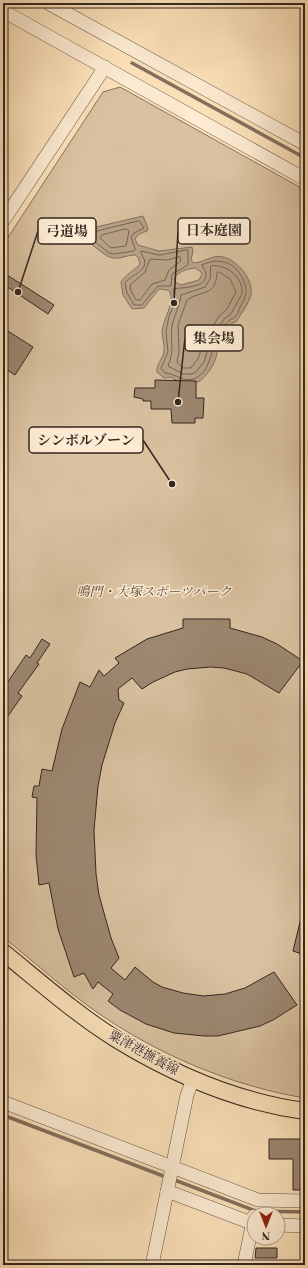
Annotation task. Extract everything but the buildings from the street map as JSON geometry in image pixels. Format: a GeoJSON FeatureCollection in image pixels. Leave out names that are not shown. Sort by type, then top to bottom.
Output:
{"type":"FeatureCollection","features":[{"type":"Feature","properties":{"kind":"main road","name":"粟津港撫養線"},"geometry":{"type":"LineString","coordinates":[[3,952],[70,1006],[116,1038],[165,1066],[193,1079],[247,1098],[305,1111]]}},
{"type":"Feature","properties":{"kind":"street"},"geometry":{"type":"LineString","coordinates":[[48,3],[305,144]]}},
{"type":"Feature","properties":{"kind":"street"},"geometry":{"type":"LineString","coordinates":[[3,11],[305,179]]}},
{"type":"Feature","properties":{"kind":"street"},"geometry":{"type":"LineString","coordinates":[[3,221],[105,67]]}},
{"type":"Feature","properties":{"kind":"street"},"geometry":{"type":"LineString","coordinates":[[152,1265],[187,1095],[193,1079]]}},
{"type":"Feature","properties":{"kind":"street"},"geometry":{"type":"LineString","coordinates":[[3,1102],[171,1169],[246,1209]]}},
{"type":"Feature","properties":{"kind":"street"},"geometry":{"type":"LineString","coordinates":[[167,1189],[246,1211]]}},
{"type":"Feature","properties":{"kind":"street"},"geometry":{"type":"LineString","coordinates":[[286,1206],[305,1201]]}},
{"type":"Feature","properties":{"kind":"street"},"geometry":{"type":"LineString","coordinates":[[286,1225],[305,1226]]}},
{"type":"Feature","properties":{"kind":"street"},"geometry":{"type":"LineString","coordinates":[[244,1265],[248,1246]]}},
{"type":"Feature","properties":{"kind":"green space","name":"鳴門・大塚スポーツパーク"},"geometry":{"type":"Polygon","coordinates":[[[120,87],[305,190],[305,1098],[250,1086],[224,1077],[197,1067],[146,1042],[98,1013],[3,937],[3,245],[103,92],[120,87]]]}},
{"type":"Feature","properties":{"kind":"water"},"geometry":{"type":"Polygon","coordinates":[[[143,216],[148,228],[147,231],[139,234],[135,239],[138,245],[159,251],[192,247],[193,252],[191,259],[193,263],[219,256],[229,259],[240,267],[250,285],[250,298],[236,322],[232,323],[217,350],[214,363],[201,380],[195,383],[184,382],[171,377],[164,378],[157,372],[164,351],[162,332],[171,301],[170,292],[159,289],[144,308],[132,309],[123,295],[121,282],[140,264],[138,257],[135,255],[113,258],[106,255],[84,239],[83,235],[88,229],[143,216]],[[195,268],[189,269],[179,273],[175,277],[175,282],[181,285],[199,280],[202,274],[195,268]]]}},
{"type":"Feature","properties":{"kind":"waterway"},"geometry":{"type":"LineString","coordinates":[[132,63],[305,158]]}},
{"type":"Feature","properties":{"kind":"waterway"},"geometry":{"type":"LineString","coordinates":[[3,1115],[166,1177]]}},
{"type":"Feature","properties":{"kind":"waterway"},"geometry":{"type":"LineString","coordinates":[[172,1179],[256,1211],[305,1212]]}},
{"type":"Feature","properties":{"kind":"place","name":"弓道場"},"geometry":{"type":"Point","coordinates":[18,292]}},
{"type":"Feature","properties":{"kind":"place","name":"日本庭園"},"geometry":{"type":"Point","coordinates":[174,303]}},
{"type":"Feature","properties":{"kind":"place","name":"集会場"},"geometry":{"type":"Point","coordinates":[178,402]}},
{"type":"Feature","properties":{"kind":"place","name":"シンボルゾーン"},"geometry":{"type":"Point","coordinates":[172,484]}}]}
